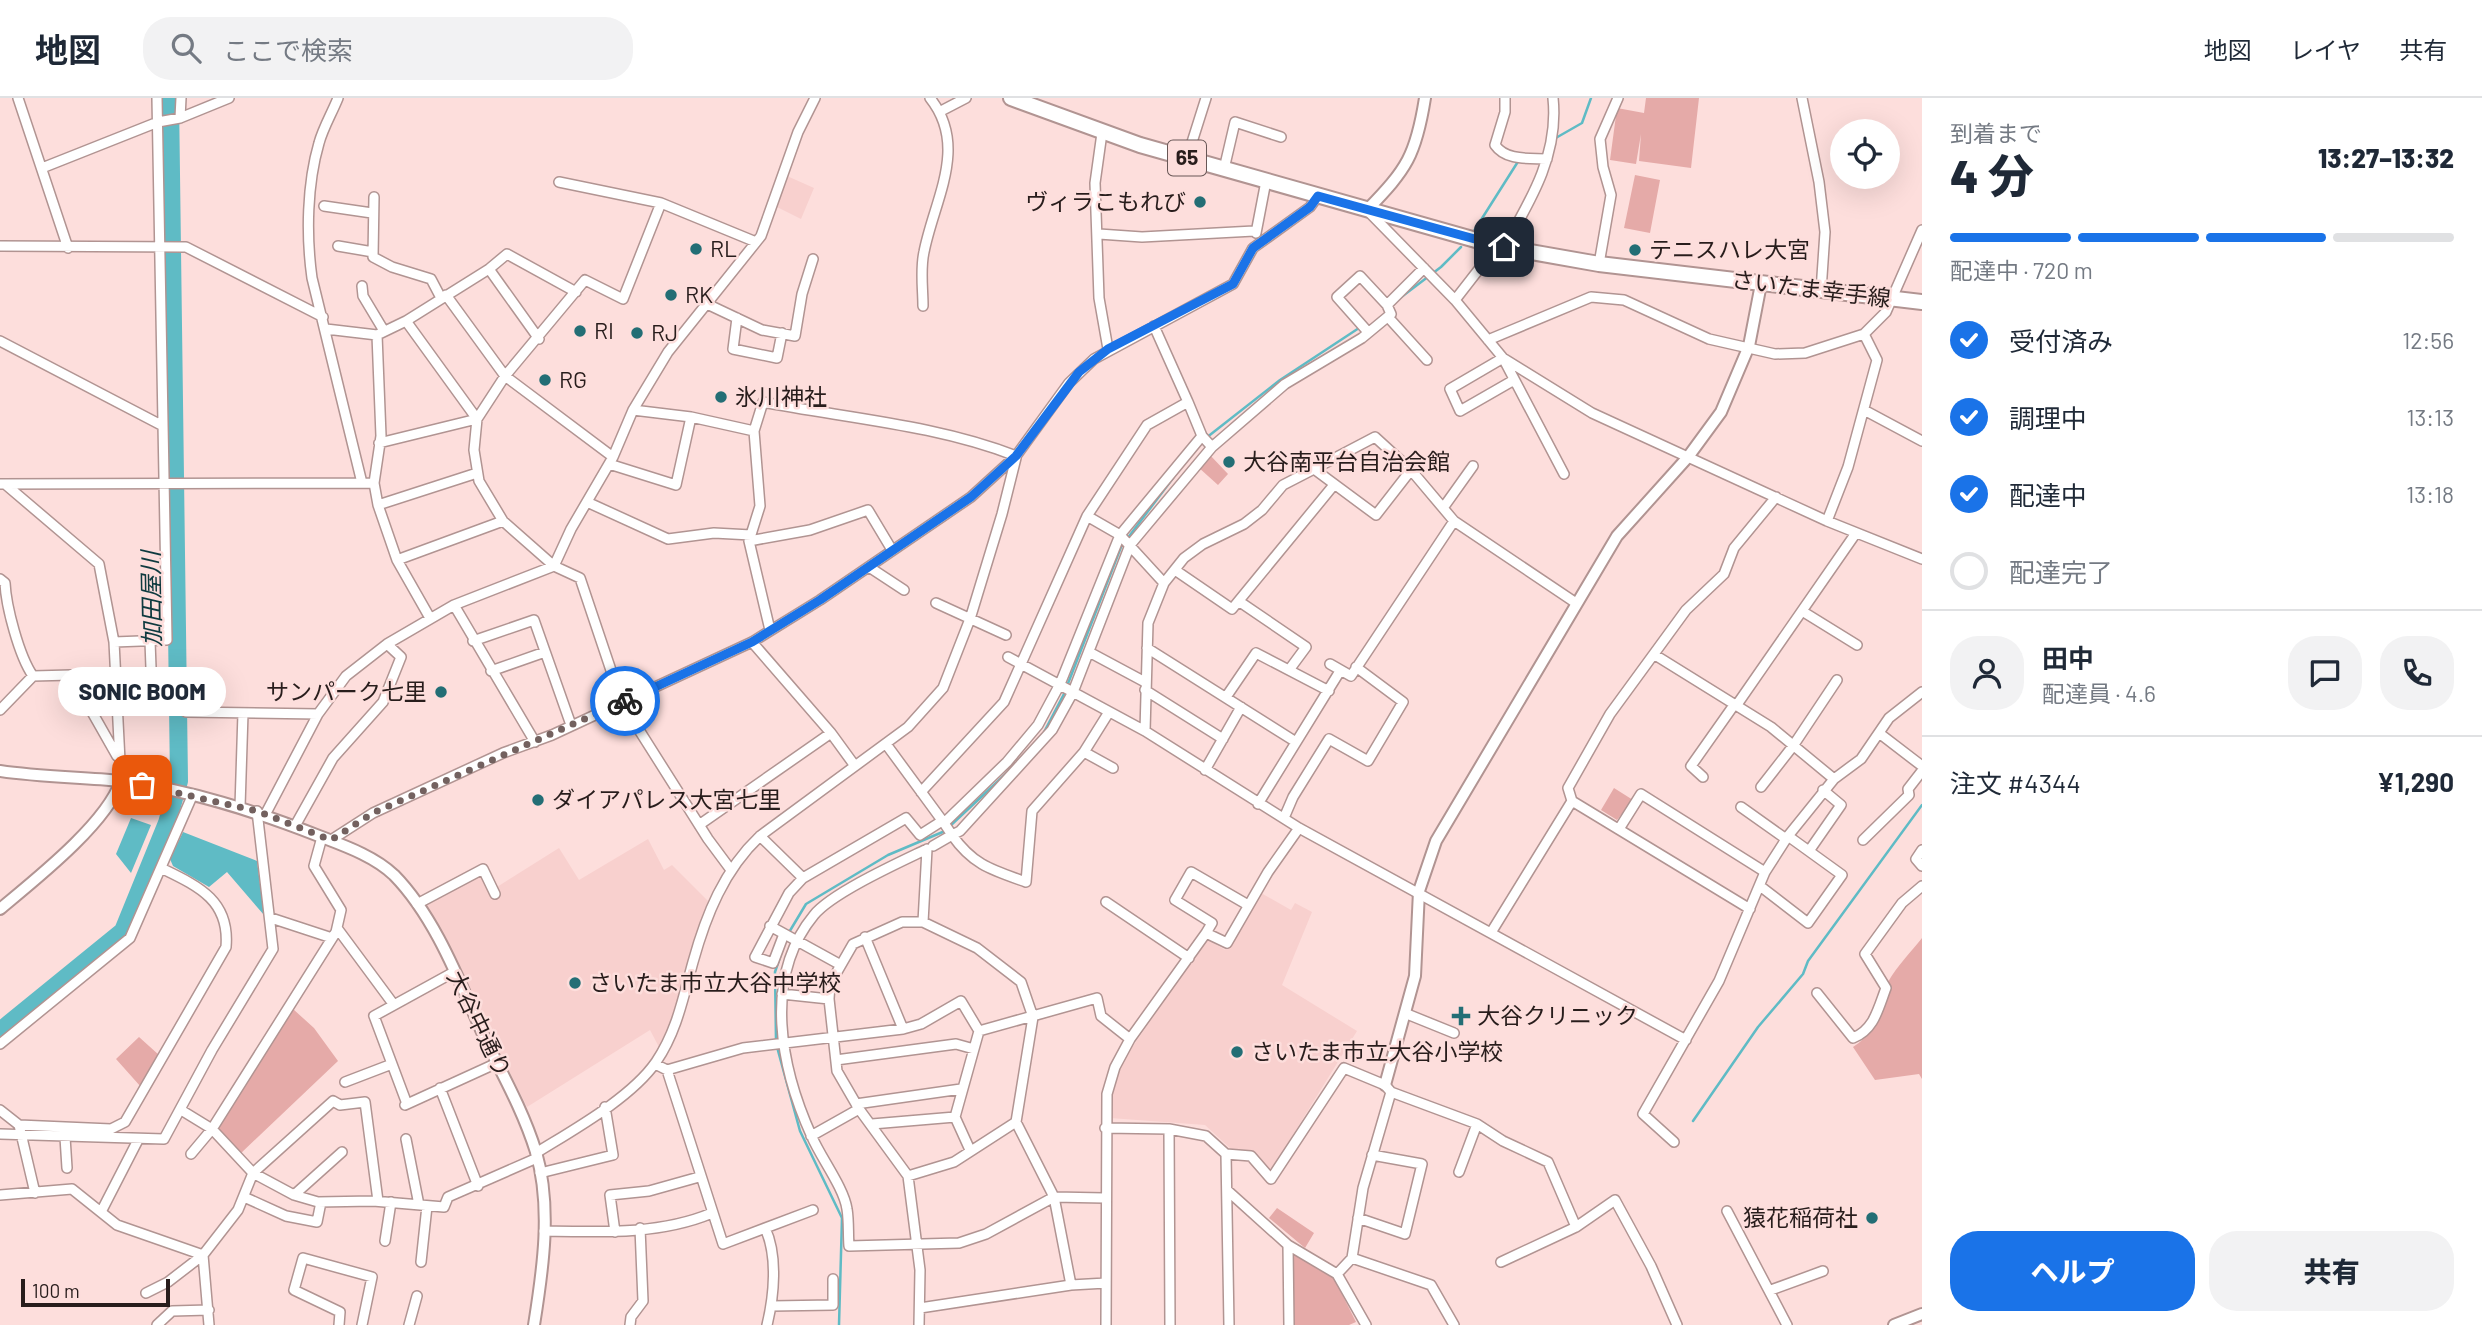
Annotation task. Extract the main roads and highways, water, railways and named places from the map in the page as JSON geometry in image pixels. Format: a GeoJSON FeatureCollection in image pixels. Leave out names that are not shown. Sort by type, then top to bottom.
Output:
{"type":"FeatureCollection","features":[{"type":"Feature","properties":{"kind":"main road","name":"さいたま幸手線"},"geometry":{"type":"LineString","coordinates":[[1011,98],[1030,102],[1102,133],[1501,246],[1598,264],[1922,302]]}},
{"type":"Feature","properties":{"kind":"water"},"geometry":{"type":"Polygon","coordinates":[[[131,818],[151,825],[131,873],[116,854],[131,818]]]}},
{"type":"Feature","properties":{"kind":"water"},"geometry":{"type":"Polygon","coordinates":[[[183,832],[257,861],[264,915],[227,872],[209,887],[173,866],[170,859],[183,832]]]}},
{"type":"Feature","properties":{"kind":"waterway","name":"加田屋川"},"geometry":{"type":"LineString","coordinates":[[0,1031],[123,931],[167,823],[179,781],[170,98]]}},
{"type":"Feature","properties":{"kind":"waterway"},"geometry":{"type":"LineString","coordinates":[[1554,139],[1582,123],[1591,98]]}},
{"type":"Feature","properties":{"kind":"waterway"},"geometry":{"type":"LineString","coordinates":[[1474,231],[1519,160]]}},
{"type":"Feature","properties":{"kind":"waterway"},"geometry":{"type":"LineString","coordinates":[[1400,298],[1441,267],[1461,247]]}},
{"type":"Feature","properties":{"kind":"waterway"},"geometry":{"type":"LineString","coordinates":[[1206,438],[1280,380],[1359,328]]}},
{"type":"Feature","properties":{"kind":"waterway"},"geometry":{"type":"LineString","coordinates":[[1067,686],[1121,547],[1173,478]]}},
{"type":"Feature","properties":{"kind":"waterway"},"geometry":{"type":"LineString","coordinates":[[1042,736],[1065,692]]}},
{"type":"Feature","properties":{"kind":"waterway"},"geometry":{"type":"LineString","coordinates":[[950,826],[1009,771]]}},
{"type":"Feature","properties":{"kind":"waterway"},"geometry":{"type":"LineString","coordinates":[[1693,1121],[1758,1027],[1803,974],[1808,961],[1922,805]]}},
{"type":"Feature","properties":{"kind":"waterway"},"geometry":{"type":"LineString","coordinates":[[788,934],[806,904],[888,855],[945,831]]}},
{"type":"Feature","properties":{"kind":"waterway"},"geometry":{"type":"LineString","coordinates":[[776,1040],[775,972],[782,951]]}},
{"type":"Feature","properties":{"kind":"waterway"},"geometry":{"type":"LineString","coordinates":[[777,1047],[800,1131],[842,1218],[839,1325]]}},
{"type":"Feature","properties":{"kind":"place","name":"ヴィラこもれび"},"geometry":{"type":"Point","coordinates":[1200,202]}},
{"type":"Feature","properties":{"kind":"place","name":"RL"},"geometry":{"type":"Point","coordinates":[696,249]}},
{"type":"Feature","properties":{"kind":"place","name":"テニスハレ大宮"},"geometry":{"type":"Point","coordinates":[1635,250]}},
{"type":"Feature","properties":{"kind":"place","name":"RK"},"geometry":{"type":"Point","coordinates":[671,295]}},
{"type":"Feature","properties":{"kind":"place","name":"RI"},"geometry":{"type":"Point","coordinates":[580,331]}},
{"type":"Feature","properties":{"kind":"place","name":"RJ"},"geometry":{"type":"Point","coordinates":[637,333]}},
{"type":"Feature","properties":{"kind":"place","name":"RG"},"geometry":{"type":"Point","coordinates":[545,380]}},
{"type":"Feature","properties":{"kind":"place","name":"氷川神社"},"geometry":{"type":"Point","coordinates":[721,397]}},
{"type":"Feature","properties":{"kind":"place","name":"大谷南平台自治会館"},"geometry":{"type":"Point","coordinates":[1229,462]}},
{"type":"Feature","properties":{"kind":"place","name":"サンパーク七里"},"geometry":{"type":"Point","coordinates":[441,692]}},
{"type":"Feature","properties":{"kind":"place","name":"SONIC BOOM"},"geometry":{"type":"Point","coordinates":[142,785]}},
{"type":"Feature","properties":{"kind":"place","name":"ダイアパレス大宮七里"},"geometry":{"type":"Point","coordinates":[538,800]}},
{"type":"Feature","properties":{"kind":"place","name":"さいたま市立大谷中学校"},"geometry":{"type":"Point","coordinates":[575,983]}},
{"type":"Feature","properties":{"kind":"place","name":"大谷クリニック"},"geometry":{"type":"Point","coordinates":[1461,1016]}},
{"type":"Feature","properties":{"kind":"place","name":"さいたま市立大谷小学校"},"geometry":{"type":"Point","coordinates":[1237,1052]}},
{"type":"Feature","properties":{"kind":"place","name":"猿花稲荷社"},"geometry":{"type":"Point","coordinates":[1872,1218]}}]}
